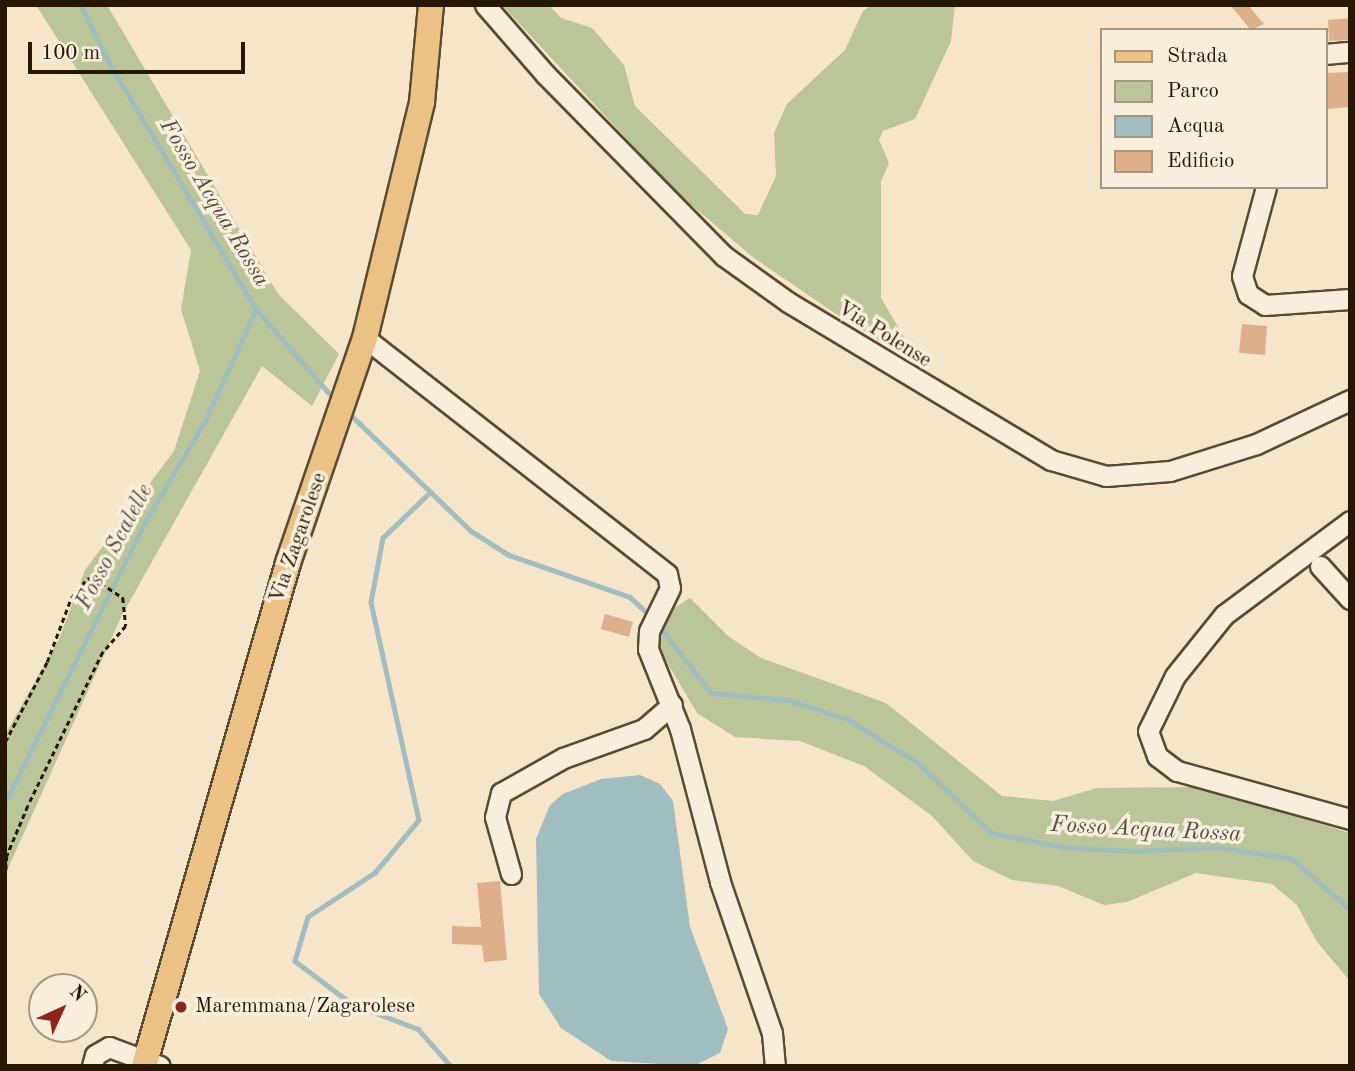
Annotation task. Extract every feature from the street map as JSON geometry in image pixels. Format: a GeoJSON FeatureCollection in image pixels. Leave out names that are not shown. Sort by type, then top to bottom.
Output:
{"type":"FeatureCollection","features":[{"type":"Feature","properties":{"kind":"main road","name":"Via Zagarolese"},"geometry":{"type":"LineString","coordinates":[[150,1063],[288,562],[365,338],[422,102],[431,5]]}},
{"type":"Feature","properties":{"kind":"street","name":"Via Polense"},"geometry":{"type":"LineString","coordinates":[[485,5],[662,197],[731,261],[1037,454],[1093,475],[1161,473],[1256,444],[1350,400]]}},
{"type":"Feature","properties":{"kind":"street"},"geometry":{"type":"LineString","coordinates":[[1327,54],[1350,52]]}},
{"type":"Feature","properties":{"kind":"street"},"geometry":{"type":"LineString","coordinates":[[1265,189],[1242,276],[1248,294],[1265,305],[1350,299]]}},
{"type":"Feature","properties":{"kind":"street"},"geometry":{"type":"LineString","coordinates":[[365,338],[663,568],[670,588],[647,643],[672,705],[717,870],[772,1033],[775,1066]]}},
{"type":"Feature","properties":{"kind":"street"},"geometry":{"type":"LineString","coordinates":[[1350,521],[1219,620],[1165,692],[1148,731],[1157,756],[1177,771],[1350,819]]}},
{"type":"Feature","properties":{"kind":"street"},"geometry":{"type":"LineString","coordinates":[[1320,566],[1350,600]]}},
{"type":"Feature","properties":{"kind":"street"},"geometry":{"type":"LineString","coordinates":[[511,873],[495,817],[501,793],[563,758],[644,729],[672,705]]}},
{"type":"Feature","properties":{"kind":"street"},"geometry":{"type":"LineString","coordinates":[[92,1066],[95,1055],[108,1047],[150,1063]]}},
{"type":"Feature","properties":{"kind":"path"},"geometry":{"type":"LineString","coordinates":[[5,742],[47,662],[71,598],[88,578],[102,583],[123,598],[126,626],[103,652],[27,806],[7,856],[5,884]]}},
{"type":"Feature","properties":{"kind":"green space"},"geometry":{"type":"Polygon","coordinates":[[[36,5],[107,5],[278,294],[339,354],[312,406],[262,366],[122,615],[5,875],[5,735],[59,639],[85,570],[174,451],[200,371],[181,309],[191,250],[36,5]]]}},
{"type":"Feature","properties":{"kind":"green space"},"geometry":{"type":"Polygon","coordinates":[[[502,5],[549,5],[561,18],[592,28],[624,65],[635,106],[745,214],[758,215],[776,176],[774,133],[787,104],[845,50],[863,11],[872,5],[955,5],[951,41],[915,119],[883,131],[879,140],[889,163],[881,181],[881,298],[914,354],[904,356],[754,258],[675,191],[502,5]]]}},
{"type":"Feature","properties":{"kind":"green space"},"geometry":{"type":"Polygon","coordinates":[[[690,598],[728,636],[761,658],[886,703],[1002,796],[1053,801],[1097,788],[1201,787],[1350,833],[1350,981],[1317,942],[1297,905],[1272,884],[1196,873],[1127,902],[1104,905],[1058,886],[1012,880],[973,861],[932,816],[864,766],[800,741],[735,737],[697,713],[656,644],[654,630],[665,614],[690,598]]]}},
{"type":"Feature","properties":{"kind":"water"},"geometry":{"type":"Polygon","coordinates":[[[640,775],[660,784],[673,801],[690,927],[728,1029],[720,1053],[694,1066],[611,1061],[561,1028],[539,994],[536,839],[550,805],[563,794],[601,779],[640,775]]]}},
{"type":"Feature","properties":{"kind":"building"},"geometry":{"type":"Polygon","coordinates":[[[1230,5],[1248,5],[1264,24],[1249,28],[1230,5]]]}},
{"type":"Feature","properties":{"kind":"building"},"geometry":{"type":"Polygon","coordinates":[[[1350,18],[1350,40],[1329,41],[1328,20],[1350,18]]]}},
{"type":"Feature","properties":{"kind":"building"},"geometry":{"type":"Polygon","coordinates":[[[1350,72],[1350,107],[1327,109],[1327,73],[1350,72]]]}},
{"type":"Feature","properties":{"kind":"building"},"geometry":{"type":"Polygon","coordinates":[[[1242,324],[1267,326],[1265,355],[1239,353],[1242,324]]]}},
{"type":"Feature","properties":{"kind":"building"},"geometry":{"type":"Polygon","coordinates":[[[605,614],[633,622],[629,637],[601,629],[605,614]]]}},
{"type":"Feature","properties":{"kind":"building"},"geometry":{"type":"Polygon","coordinates":[[[500,881],[507,960],[484,962],[482,945],[452,944],[452,926],[481,927],[477,883],[500,881]]]}},
{"type":"Feature","properties":{"kind":"waterway","name":"Fosso Acqua Rossa"},"geometry":{"type":"LineString","coordinates":[[81,5],[110,64],[256,309],[335,400]]}},
{"type":"Feature","properties":{"kind":"waterway","name":"Fosso Scalelle"},"geometry":{"type":"LineString","coordinates":[[5,803],[145,522],[205,421],[256,309]]}},
{"type":"Feature","properties":{"kind":"waterway","name":"Fosso Acqua Rossa"},"geometry":{"type":"LineString","coordinates":[[351,415],[471,531],[509,555],[630,597],[646,612]]}},
{"type":"Feature","properties":{"kind":"waterway"},"geometry":{"type":"LineString","coordinates":[[431,492],[383,538],[371,602],[419,820],[375,873],[308,917],[295,961],[352,1004],[418,1029],[451,1066]]}},
{"type":"Feature","properties":{"kind":"waterway","name":"Fosso Acqua Rossa"},"geometry":{"type":"LineString","coordinates":[[661,628],[711,693],[788,700],[847,719],[917,762],[992,833],[1064,847],[1133,851],[1217,847],[1291,858],[1350,909]]}},
{"type":"Feature","properties":{"kind":"place","name":"Maremmana/Zagarolese"},"geometry":{"type":"Point","coordinates":[181,1007]}}]}
